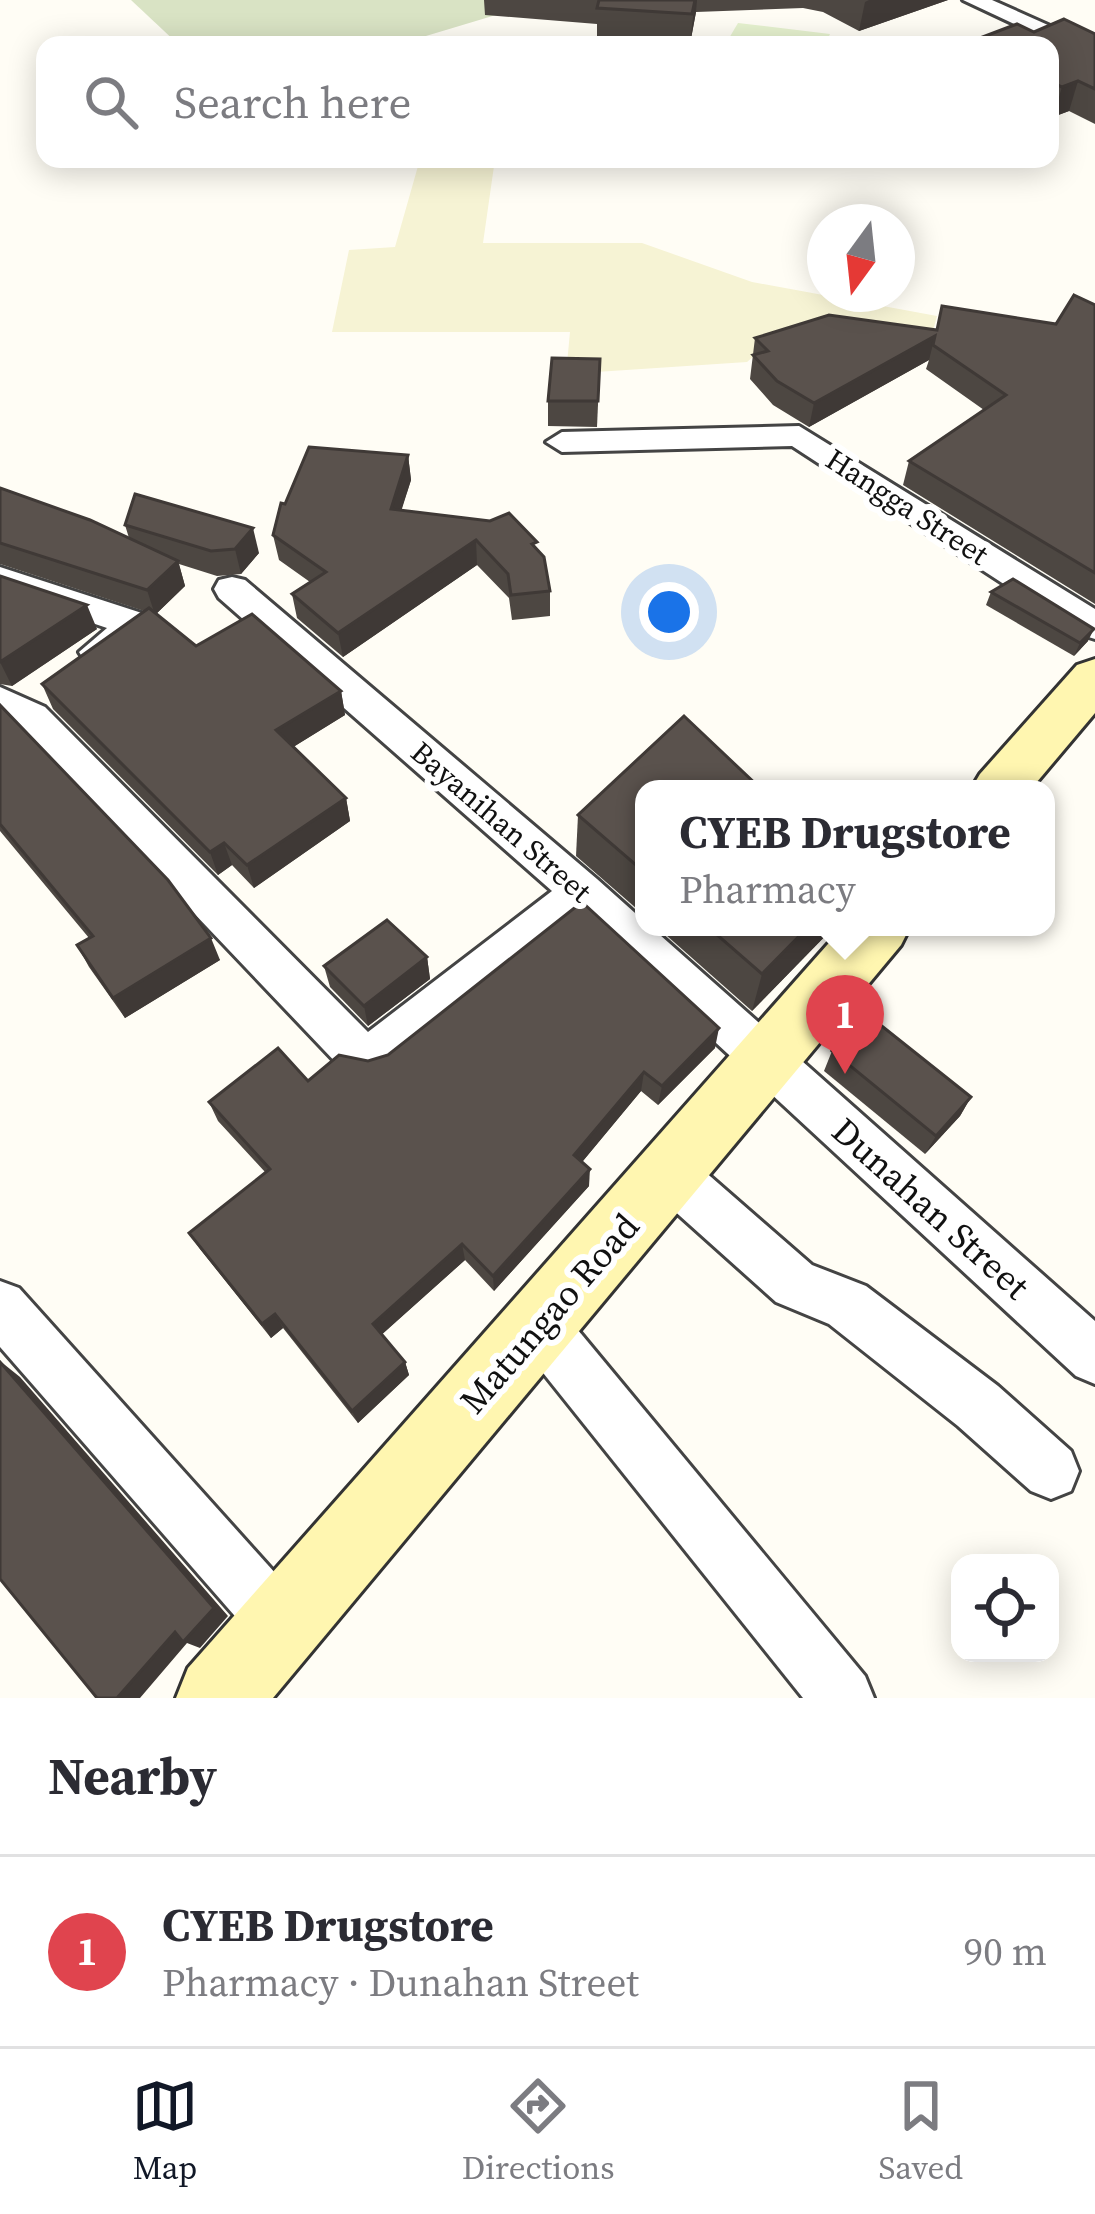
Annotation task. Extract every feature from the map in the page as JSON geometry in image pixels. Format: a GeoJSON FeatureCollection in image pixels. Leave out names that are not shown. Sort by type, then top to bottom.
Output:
{"type":"FeatureCollection","features":[{"type":"Feature","properties":{"kind":"main road"},"geometry":{"type":"LineString","coordinates":[[1007,780],[1095,678]]}},
{"type":"Feature","properties":{"kind":"main road","name":"Matungao Road"},"geometry":{"type":"LineString","coordinates":[[218,1698],[872,936]]}},
{"type":"Feature","properties":{"kind":"street"},"geometry":{"type":"LineString","coordinates":[[974,0],[1053,36]]}},
{"type":"Feature","properties":{"kind":"street"},"geometry":{"type":"LineString","coordinates":[[1059,39],[1095,55]]}},
{"type":"Feature","properties":{"kind":"street","name":"Hangga Street"},"geometry":{"type":"LineString","coordinates":[[562,442],[799,436],[1095,626]]}},
{"type":"Feature","properties":{"kind":"street"},"geometry":{"type":"LineString","coordinates":[[0,579],[138,625],[35,691],[359,1054],[374,1055],[582,892]]}},
{"type":"Feature","properties":{"kind":"street","name":"Bayanihan Street"},"geometry":{"type":"LineString","coordinates":[[232,589],[767,1058]]}},
{"type":"Feature","properties":{"kind":"street","name":"Dunahan Street"},"geometry":{"type":"LineString","coordinates":[[767,1058],[1095,1358]]}},
{"type":"Feature","properties":{"kind":"street"},"geometry":{"type":"LineString","coordinates":[[669,1173],[794,1284],[847,1304],[978,1406],[1051,1471]]}},
{"type":"Feature","properties":{"kind":"street"},"geometry":{"type":"LineString","coordinates":[[0,1307],[282,1624]]}},
{"type":"Feature","properties":{"kind":"street"},"geometry":{"type":"LineString","coordinates":[[539,1325],[843,1698]]}},
{"type":"Feature","properties":{"kind":"shaded area"},"geometry":{"type":"Polygon","coordinates":[[[417,168],[494,168],[483,243],[642,243],[752,282],[807,292],[807,312],[937,316],[928,349],[787,327],[747,362],[566,374],[570,332],[332,332],[349,250],[395,247],[417,168]]]}},
{"type":"Feature","properties":{"kind":"green space"},"geometry":{"type":"Polygon","coordinates":[[[131,0],[522,0],[529,5],[426,36],[169,36],[131,0]]]}},
{"type":"Feature","properties":{"kind":"green space"},"geometry":{"type":"Polygon","coordinates":[[[738,23],[830,34],[829,36],[730,36],[738,23]]]}},
{"type":"Feature","properties":{"kind":"building"},"geometry":{"type":"Polygon","coordinates":[[[599,0],[695,0],[692,14],[597,8],[599,0]]]}},
{"type":"Feature","properties":{"kind":"building"},"geometry":{"type":"Polygon","coordinates":[[[1064,19],[1095,34],[1095,89],[1078,81],[1059,86],[1059,36],[985,36],[1017,24],[1034,32],[1064,19]]]}},
{"type":"Feature","properties":{"kind":"building"},"geometry":{"type":"Polygon","coordinates":[[[1074,295],[1095,305],[1095,573],[909,461],[1006,395],[933,345],[935,336],[814,403],[777,381],[753,355],[768,351],[755,338],[829,315],[937,330],[942,306],[1056,324],[1074,295]]]}},
{"type":"Feature","properties":{"kind":"building"},"geometry":{"type":"Polygon","coordinates":[[[552,358],[600,359],[598,401],[548,401],[552,358]]]}},
{"type":"Feature","properties":{"kind":"building"},"geometry":{"type":"Polygon","coordinates":[[[309,447],[408,455],[391,509],[490,521],[509,513],[537,542],[532,544],[544,557],[550,591],[511,595],[508,574],[476,540],[338,633],[292,594],[326,572],[273,535],[281,503],[285,504],[309,447]]]}},
{"type":"Feature","properties":{"kind":"building"},"geometry":{"type":"Polygon","coordinates":[[[0,488],[90,520],[178,561],[147,590],[0,543],[0,488]]]}},
{"type":"Feature","properties":{"kind":"building"},"geometry":{"type":"Polygon","coordinates":[[[135,494],[253,528],[235,549],[211,551],[125,525],[135,494]]]}},
{"type":"Feature","properties":{"kind":"building"},"geometry":{"type":"Polygon","coordinates":[[[0,576],[87,605],[0,662],[0,576]]]}},
{"type":"Feature","properties":{"kind":"building"},"geometry":{"type":"Polygon","coordinates":[[[1013,579],[1094,629],[1080,643],[991,592],[1013,579]]]}},
{"type":"Feature","properties":{"kind":"building"},"geometry":{"type":"Polygon","coordinates":[[[149,608],[196,646],[252,614],[341,691],[276,730],[346,798],[247,865],[224,843],[210,852],[42,684],[149,608]]]}},
{"type":"Feature","properties":{"kind":"building"},"geometry":{"type":"Polygon","coordinates":[[[0,705],[168,880],[211,938],[113,998],[77,945],[93,936],[0,824],[0,705]]]}},
{"type":"Feature","properties":{"kind":"building"},"geometry":{"type":"Polygon","coordinates":[[[684,716],[752,780],[635,780],[635,864],[578,815],[684,716]]]}},
{"type":"Feature","properties":{"kind":"building"},"geometry":{"type":"Polygon","coordinates":[[[582,902],[719,1028],[662,1086],[644,1072],[574,1155],[590,1169],[493,1276],[462,1244],[373,1324],[405,1362],[352,1411],[275,1314],[262,1324],[189,1233],[270,1169],[209,1102],[278,1048],[308,1081],[339,1055],[368,1061],[388,1055],[582,902]]]}},
{"type":"Feature","properties":{"kind":"building"},"geometry":{"type":"Polygon","coordinates":[[[387,920],[427,957],[364,1006],[324,966],[387,920]]]}},
{"type":"Feature","properties":{"kind":"building"},"geometry":{"type":"Polygon","coordinates":[[[718,936],[799,936],[762,974],[718,936]]]}},
{"type":"Feature","properties":{"kind":"building"},"geometry":{"type":"Polygon","coordinates":[[[868,1015],[971,1097],[936,1136],[832,1051],[868,1015]]]}},
{"type":"Feature","properties":{"kind":"building"},"geometry":{"type":"Polygon","coordinates":[[[0,1362],[214,1608],[183,1642],[175,1632],[117,1698],[97,1698],[0,1579],[0,1362]]]}},
{"type":"Feature","properties":{"kind":"place","name":"CYEB Drugstore"},"geometry":{"type":"Point","coordinates":[845,1074]}}]}
